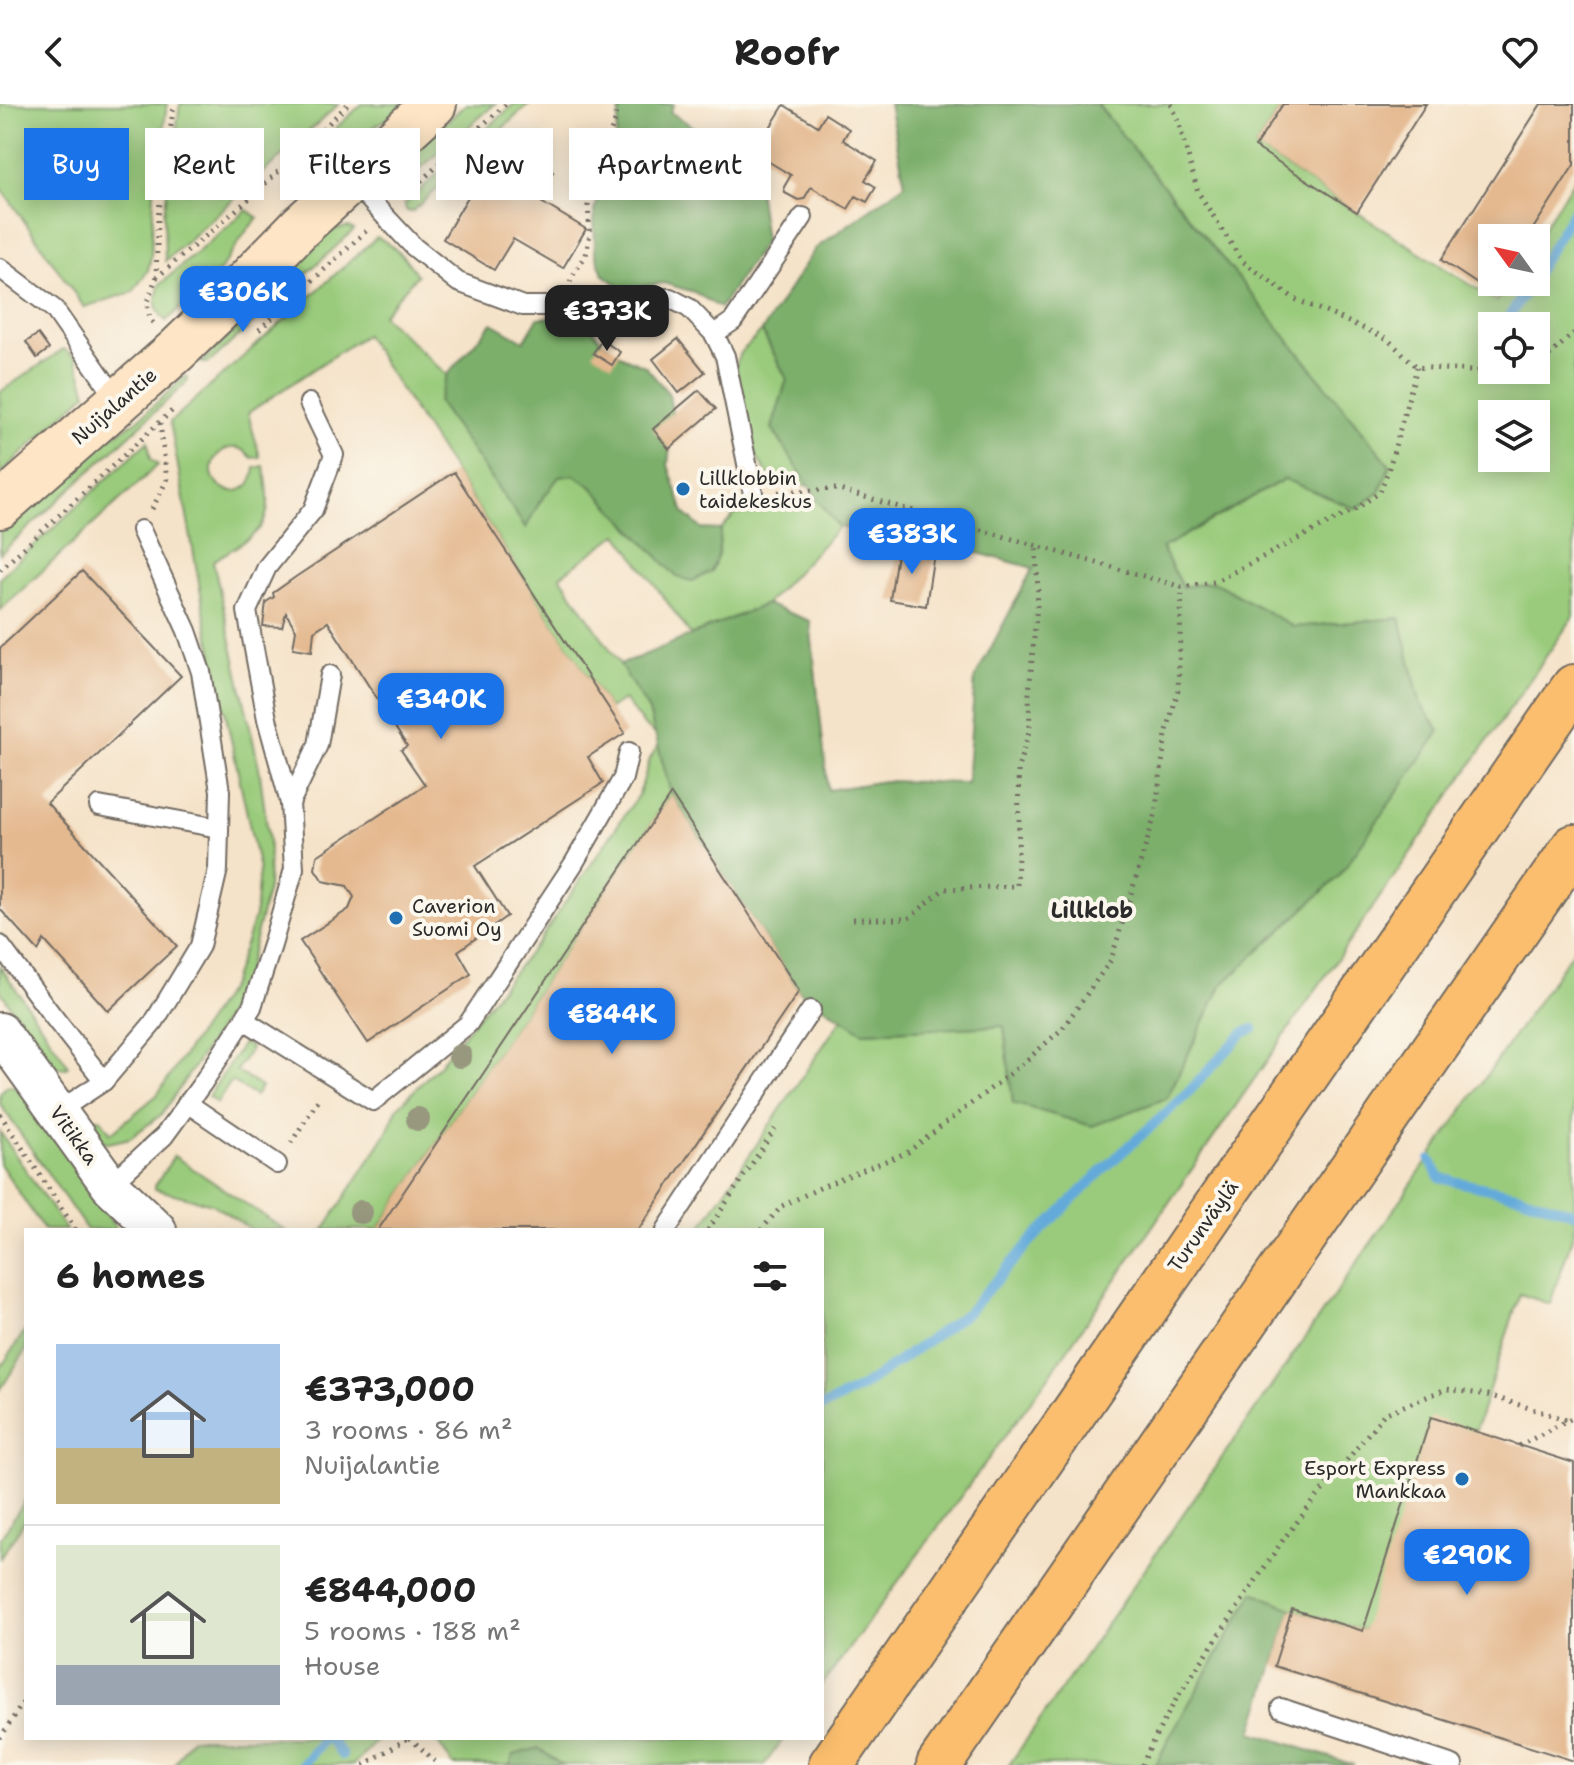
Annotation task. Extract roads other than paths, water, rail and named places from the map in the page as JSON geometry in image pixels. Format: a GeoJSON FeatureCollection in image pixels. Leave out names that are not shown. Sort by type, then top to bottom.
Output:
{"type":"FeatureCollection","features":[{"type":"Feature","properties":{"kind":"highway","name":"Turunväylä"},"geometry":{"type":"LineString","coordinates":[[831,1765],[1574,687]]}},
{"type":"Feature","properties":{"kind":"highway"},"geometry":{"type":"LineString","coordinates":[[939,1765],[1574,847]]}},
{"type":"Feature","properties":{"kind":"main road","name":"Nuijalantie"},"geometry":{"type":"LineString","coordinates":[[408,128],[434,104]]}},
{"type":"Feature","properties":{"kind":"main road","name":"Nuijalantie"},"geometry":{"type":"LineString","coordinates":[[0,506],[176,351],[329,200]]}},
{"type":"Feature","properties":{"kind":"street","name":"Vitikka"},"geometry":{"type":"LineString","coordinates":[[0,1032],[110,1185],[155,1228]]}},
{"type":"Feature","properties":{"kind":"lane"},"geometry":{"type":"LineString","coordinates":[[370,200],[414,247],[458,282],[523,306],[590,306],[670,298],[689,308],[714,334],[725,356],[753,493]]}},
{"type":"Feature","properties":{"kind":"lane"},"geometry":{"type":"LineString","coordinates":[[714,334],[733,321],[803,217]]}},
{"type":"Feature","properties":{"kind":"lane"},"geometry":{"type":"LineString","coordinates":[[0,268],[54,309],[119,402]]}},
{"type":"Feature","properties":{"kind":"lane"},"geometry":{"type":"LineString","coordinates":[[110,1185],[164,1136],[252,1007],[294,869],[290,803],[267,719],[247,611],[267,567],[313,510],[334,455],[309,403]]}},
{"type":"Feature","properties":{"kind":"lane"},"geometry":{"type":"LineString","coordinates":[[57,1112],[104,1081],[154,1022],[200,946],[218,869],[220,791],[201,672],[187,631],[141,530]]}},
{"type":"Feature","properties":{"kind":"lane"},"geometry":{"type":"LineString","coordinates":[[290,803],[318,745],[330,675]]}},
{"type":"Feature","properties":{"kind":"lane"},"geometry":{"type":"LineString","coordinates":[[244,1020],[373,1101],[468,1024],[574,863],[623,778],[629,752]]}},
{"type":"Feature","properties":{"kind":"lane"},"geometry":{"type":"LineString","coordinates":[[99,806],[219,828]]}},
{"type":"Feature","properties":{"kind":"lane"},"geometry":{"type":"LineString","coordinates":[[0,945],[104,1081]]}},
{"type":"Feature","properties":{"kind":"lane"},"geometry":{"type":"LineString","coordinates":[[667,1228],[811,1010]]}},
{"type":"Feature","properties":{"kind":"lane"},"geometry":{"type":"LineString","coordinates":[[187,1103],[277,1164]]}},
{"type":"Feature","properties":{"kind":"lane"},"geometry":{"type":"LineString","coordinates":[[1281,1708],[1453,1765]]}},
{"type":"Feature","properties":{"kind":"waterway"},"geometry":{"type":"LineString","coordinates":[[1550,250],[1574,210]]}},
{"type":"Feature","properties":{"kind":"waterway"},"geometry":{"type":"LineString","coordinates":[[1512,312],[1522,296]]}},
{"type":"Feature","properties":{"kind":"waterway"},"geometry":{"type":"LineString","coordinates":[[824,1406],[862,1387],[967,1313],[1032,1240],[1108,1165],[1184,1097],[1243,1033],[1253,1029]]}},
{"type":"Feature","properties":{"kind":"waterway"},"geometry":{"type":"LineString","coordinates":[[1430,1160],[1440,1178],[1520,1196],[1574,1213]]}},
{"type":"Feature","properties":{"kind":"waterway"},"geometry":{"type":"LineString","coordinates":[[302,1765],[323,1740]]}},
{"type":"Feature","properties":{"kind":"waterway"},"geometry":{"type":"LineString","coordinates":[[331,1740],[342,1755]]}},
{"type":"Feature","properties":{"kind":"place","name":"Lillklobbin taidekeskus"},"geometry":{"type":"Point","coordinates":[683,489]}},
{"type":"Feature","properties":{"kind":"place","name":"Caverion Suomi Oy"},"geometry":{"type":"Point","coordinates":[396,918]}},
{"type":"Feature","properties":{"kind":"place","name":"Esport Express Mankkaa"},"geometry":{"type":"Point","coordinates":[1462,1479]}},
{"type":"Feature","properties":{"kind":"district","name":"Lillklob"},"geometry":{"type":"Point","coordinates":[1092,910]}}]}
